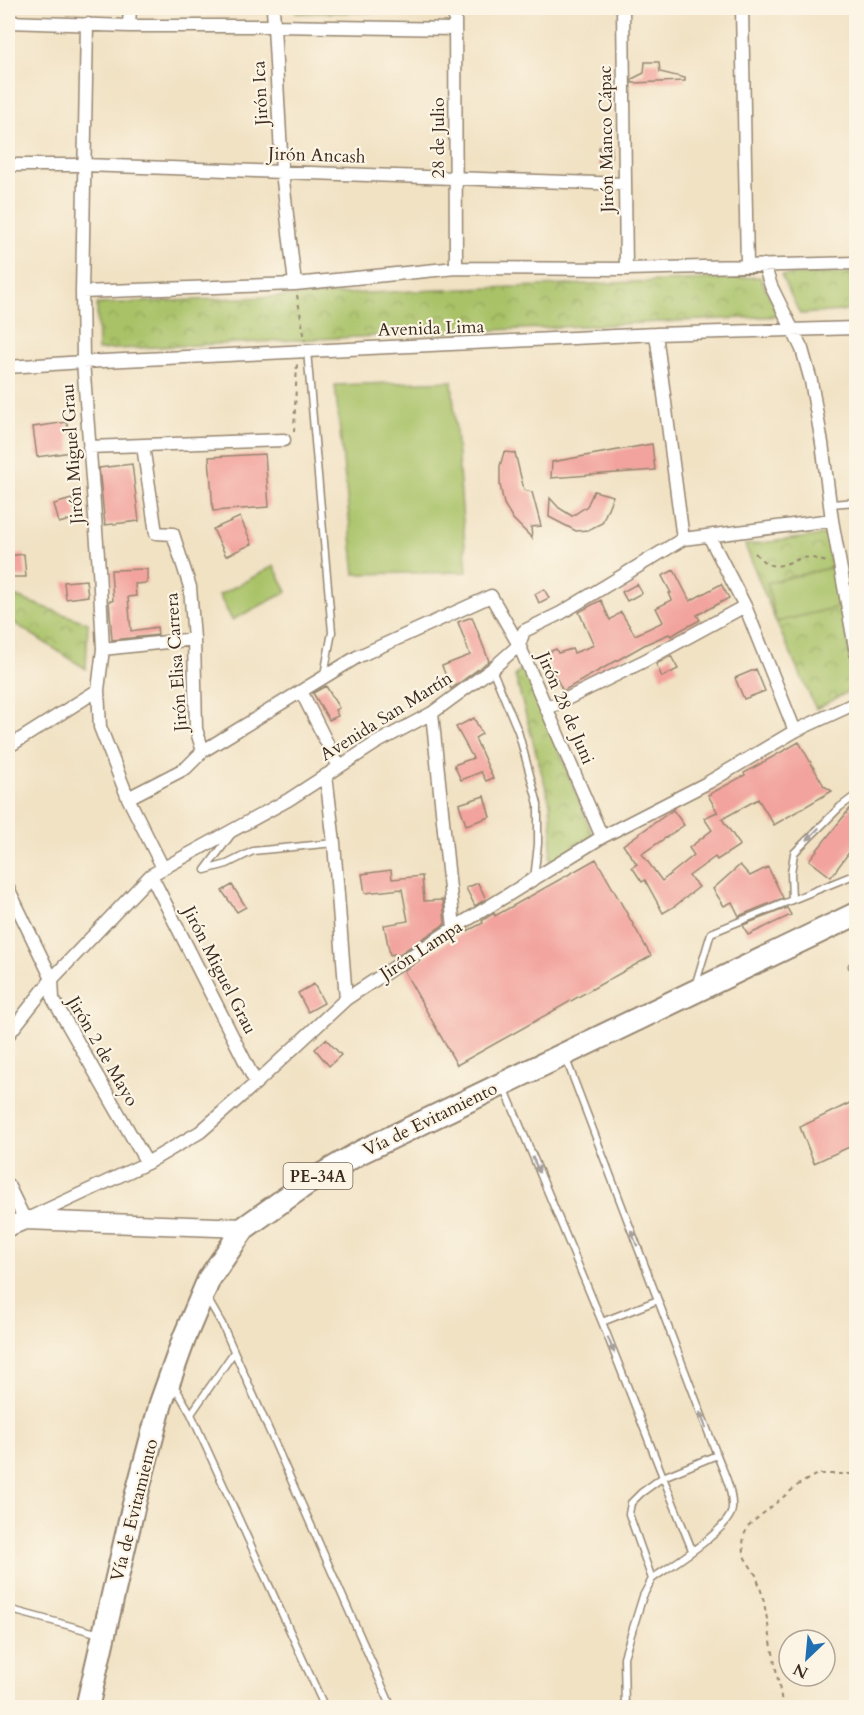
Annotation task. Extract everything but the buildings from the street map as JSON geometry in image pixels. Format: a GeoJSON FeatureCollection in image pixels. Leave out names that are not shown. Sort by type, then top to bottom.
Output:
{"type":"FeatureCollection","features":[{"type":"Feature","properties":{"kind":"highway","name":"Vía de Evitamiento"},"geometry":{"type":"LineString","coordinates":[[87,1707],[133,1508],[161,1403],[203,1291],[244,1228],[306,1184],[361,1152],[856,914]]}},
{"type":"Feature","properties":{"kind":"street"},"geometry":{"type":"LineString","coordinates":[[129,26],[130,8]]}},
{"type":"Feature","properties":{"kind":"street","name":"Jirón Ica"},"geometry":{"type":"LineString","coordinates":[[273,8],[282,172],[295,284]]}},
{"type":"Feature","properties":{"kind":"street","name":"28 de Julio"},"geometry":{"type":"LineString","coordinates":[[455,8],[456,268]]}},
{"type":"Feature","properties":{"kind":"street","name":"Jirón Manco Cápac"},"geometry":{"type":"LineString","coordinates":[[622,8],[626,269]]}},
{"type":"Feature","properties":{"kind":"street"},"geometry":{"type":"LineString","coordinates":[[742,8],[747,265]]}},
{"type":"Feature","properties":{"kind":"street"},"geometry":{"type":"LineString","coordinates":[[8,22],[129,26],[455,29]]}},
{"type":"Feature","properties":{"kind":"street","name":"Jirón Miguel Grau"},"geometry":{"type":"LineString","coordinates":[[87,24],[82,292],[83,362],[100,577],[103,649],[98,690],[100,727],[128,798],[163,868]]}},
{"type":"Feature","properties":{"kind":"street","name":"Jirón Ancash"},"geometry":{"type":"LineString","coordinates":[[8,165],[84,165],[625,184]]}},
{"type":"Feature","properties":{"kind":"street"},"geometry":{"type":"LineString","coordinates":[[82,292],[295,284],[456,268],[626,269],[856,263]]}},
{"type":"Feature","properties":{"kind":"street"},"geometry":{"type":"LineString","coordinates":[[764,264],[771,286],[802,349],[811,381],[832,520],[856,653]]}},
{"type":"Feature","properties":{"kind":"street","name":"Avenida Lima"},"geometry":{"type":"LineString","coordinates":[[8,368],[83,362],[656,334],[856,328]]}},
{"type":"Feature","properties":{"kind":"street"},"geometry":{"type":"LineString","coordinates":[[656,334],[683,539]]}},
{"type":"Feature","properties":{"kind":"street"},"geometry":{"type":"LineString","coordinates":[[89,447],[284,440]]}},
{"type":"Feature","properties":{"kind":"street","name":"Jirón Elisa Carrera"},"geometry":{"type":"LineString","coordinates":[[143,446],[156,532],[173,534],[190,587],[194,639],[196,729],[203,752]]}},
{"type":"Feature","properties":{"kind":"street","name":"Avenida San Martín"},"geometry":{"type":"LineString","coordinates":[[8,1035],[52,979],[151,875],[235,830],[376,743],[432,713],[492,669],[519,645],[524,631],[561,612],[683,539],[832,520]]}},
{"type":"Feature","properties":{"kind":"street"},"geometry":{"type":"LineString","coordinates":[[709,536],[745,606],[795,731]]}},
{"type":"Feature","properties":{"kind":"street","name":"Jirón 28 de Juni"},"geometry":{"type":"LineString","coordinates":[[324,677],[357,657],[491,596],[519,645],[602,837]]}},
{"type":"Feature","properties":{"kind":"street"},"geometry":{"type":"LineString","coordinates":[[546,710],[644,661],[745,606]]}},
{"type":"Feature","properties":{"kind":"street"},"geometry":{"type":"LineString","coordinates":[[103,649],[194,639]]}},
{"type":"Feature","properties":{"kind":"street"},"geometry":{"type":"LineString","coordinates":[[128,798],[186,768],[203,752],[324,677]]}},
{"type":"Feature","properties":{"kind":"street"},"geometry":{"type":"LineString","coordinates":[[8,747],[98,690]]}},
{"type":"Feature","properties":{"kind":"street"},"geometry":{"type":"LineString","coordinates":[[301,692],[339,767]]}},
{"type":"Feature","properties":{"kind":"street","name":"Jirón Lampa"},"geometry":{"type":"LineString","coordinates":[[8,1227],[147,1163],[200,1132],[346,999],[454,928],[602,837],[709,782],[795,731],[856,704]]}},
{"type":"Feature","properties":{"kind":"street"},"geometry":{"type":"LineString","coordinates":[[432,713],[454,928]]}},
{"type":"Feature","properties":{"kind":"street"},"geometry":{"type":"LineString","coordinates":[[326,775],[334,843],[346,999]]}},
{"type":"Feature","properties":{"kind":"street","name":"Jirón Miguel Grau"},"geometry":{"type":"LineString","coordinates":[[151,875],[256,1083]]}},
{"type":"Feature","properties":{"kind":"street","name":"Jirón 2 de Mayo"},"geometry":{"type":"LineString","coordinates":[[8,888],[52,979],[53,999],[147,1163]]}},
{"type":"Feature","properties":{"kind":"street"},"geometry":{"type":"LineString","coordinates":[[8,1185],[25,1220],[244,1228]]}},
{"type":"Feature","properties":{"kind":"lane"},"geometry":{"type":"LineString","coordinates":[[302,351],[332,632],[324,677]]}},
{"type":"Feature","properties":{"kind":"lane"},"geometry":{"type":"LineString","coordinates":[[831,504],[856,502]]}},
{"type":"Feature","properties":{"kind":"lane"},"geometry":{"type":"LineString","coordinates":[[492,669],[518,731],[538,804],[538,844],[534,879]]}},
{"type":"Feature","properties":{"kind":"lane"},"geometry":{"type":"LineString","coordinates":[[792,900],[791,873],[794,853],[840,807],[856,795]]}},
{"type":"Feature","properties":{"kind":"lane"},"geometry":{"type":"LineString","coordinates":[[235,830],[205,870],[227,864],[253,851],[334,843]]}},
{"type":"Feature","properties":{"kind":"lane"},"geometry":{"type":"LineString","coordinates":[[692,993],[711,933],[856,874]]}},
{"type":"Feature","properties":{"kind":"lane"},"geometry":{"type":"LineString","coordinates":[[564,1054],[730,1487],[732,1512],[721,1529],[704,1544],[652,1579],[643,1596],[624,1657],[625,1707]]}},
{"type":"Feature","properties":{"kind":"lane"},"geometry":{"type":"LineString","coordinates":[[502,1084],[602,1322],[692,1550]]}},
{"type":"Feature","properties":{"kind":"lane"},"geometry":{"type":"LineString","coordinates":[[203,1291],[222,1324],[392,1707]]}},
{"type":"Feature","properties":{"kind":"lane"},"geometry":{"type":"LineString","coordinates":[[602,1322],[658,1300]]}},
{"type":"Feature","properties":{"kind":"lane"},"geometry":{"type":"LineString","coordinates":[[191,1414],[234,1352]]}},
{"type":"Feature","properties":{"kind":"lane"},"geometry":{"type":"LineString","coordinates":[[170,1377],[191,1414],[325,1707]]}},
{"type":"Feature","properties":{"kind":"lane"},"geometry":{"type":"LineString","coordinates":[[652,1579],[629,1514],[631,1503],[663,1477],[717,1455]]}},
{"type":"Feature","properties":{"kind":"lane"},"geometry":{"type":"LineString","coordinates":[[8,1609],[104,1635]]}},
{"type":"Feature","properties":{"kind":"path"},"geometry":{"type":"LineString","coordinates":[[284,440],[293,440],[302,351],[295,284]]}},
{"type":"Feature","properties":{"kind":"path"},"geometry":{"type":"LineString","coordinates":[[755,553],[761,560],[773,566],[786,565],[805,557],[840,567]]}},
{"type":"Feature","properties":{"kind":"path"},"geometry":{"type":"LineString","coordinates":[[783,1707],[763,1597],[756,1575],[745,1558],[744,1535],[749,1525],[798,1485],[817,1474],[856,1474]]}},
{"type":"Feature","properties":{"kind":"green space"},"geometry":{"type":"Polygon","coordinates":[[[296,8],[448,8],[448,11],[296,13],[296,8]]]}},
{"type":"Feature","properties":{"kind":"green space"},"geometry":{"type":"Polygon","coordinates":[[[856,273],[856,310],[800,314],[781,275],[856,273]]]}},
{"type":"Feature","properties":{"kind":"green space"},"geometry":{"type":"Polygon","coordinates":[[[760,277],[780,316],[98,350],[97,304],[760,277]]]}},
{"type":"Feature","properties":{"kind":"green space"},"geometry":{"type":"Polygon","coordinates":[[[452,381],[467,572],[355,574],[335,385],[452,381]]]}},
{"type":"Feature","properties":{"kind":"green space"},"geometry":{"type":"Polygon","coordinates":[[[830,534],[833,567],[843,606],[855,688],[816,709],[776,622],[745,545],[830,534]]]}},
{"type":"Feature","properties":{"kind":"green space"},"geometry":{"type":"Polygon","coordinates":[[[274,566],[287,592],[232,620],[219,595],[274,566]]]}},
{"type":"Feature","properties":{"kind":"green space"},"geometry":{"type":"Polygon","coordinates":[[[833,567],[843,606],[776,622],[767,583],[833,567]]]}},
{"type":"Feature","properties":{"kind":"green space"},"geometry":{"type":"Polygon","coordinates":[[[8,594],[88,623],[86,669],[8,619],[8,594]]]}},
{"type":"Feature","properties":{"kind":"green space"},"geometry":{"type":"Polygon","coordinates":[[[525,664],[593,836],[552,864],[550,858],[552,832],[550,803],[515,676],[525,664]]]}}]}
